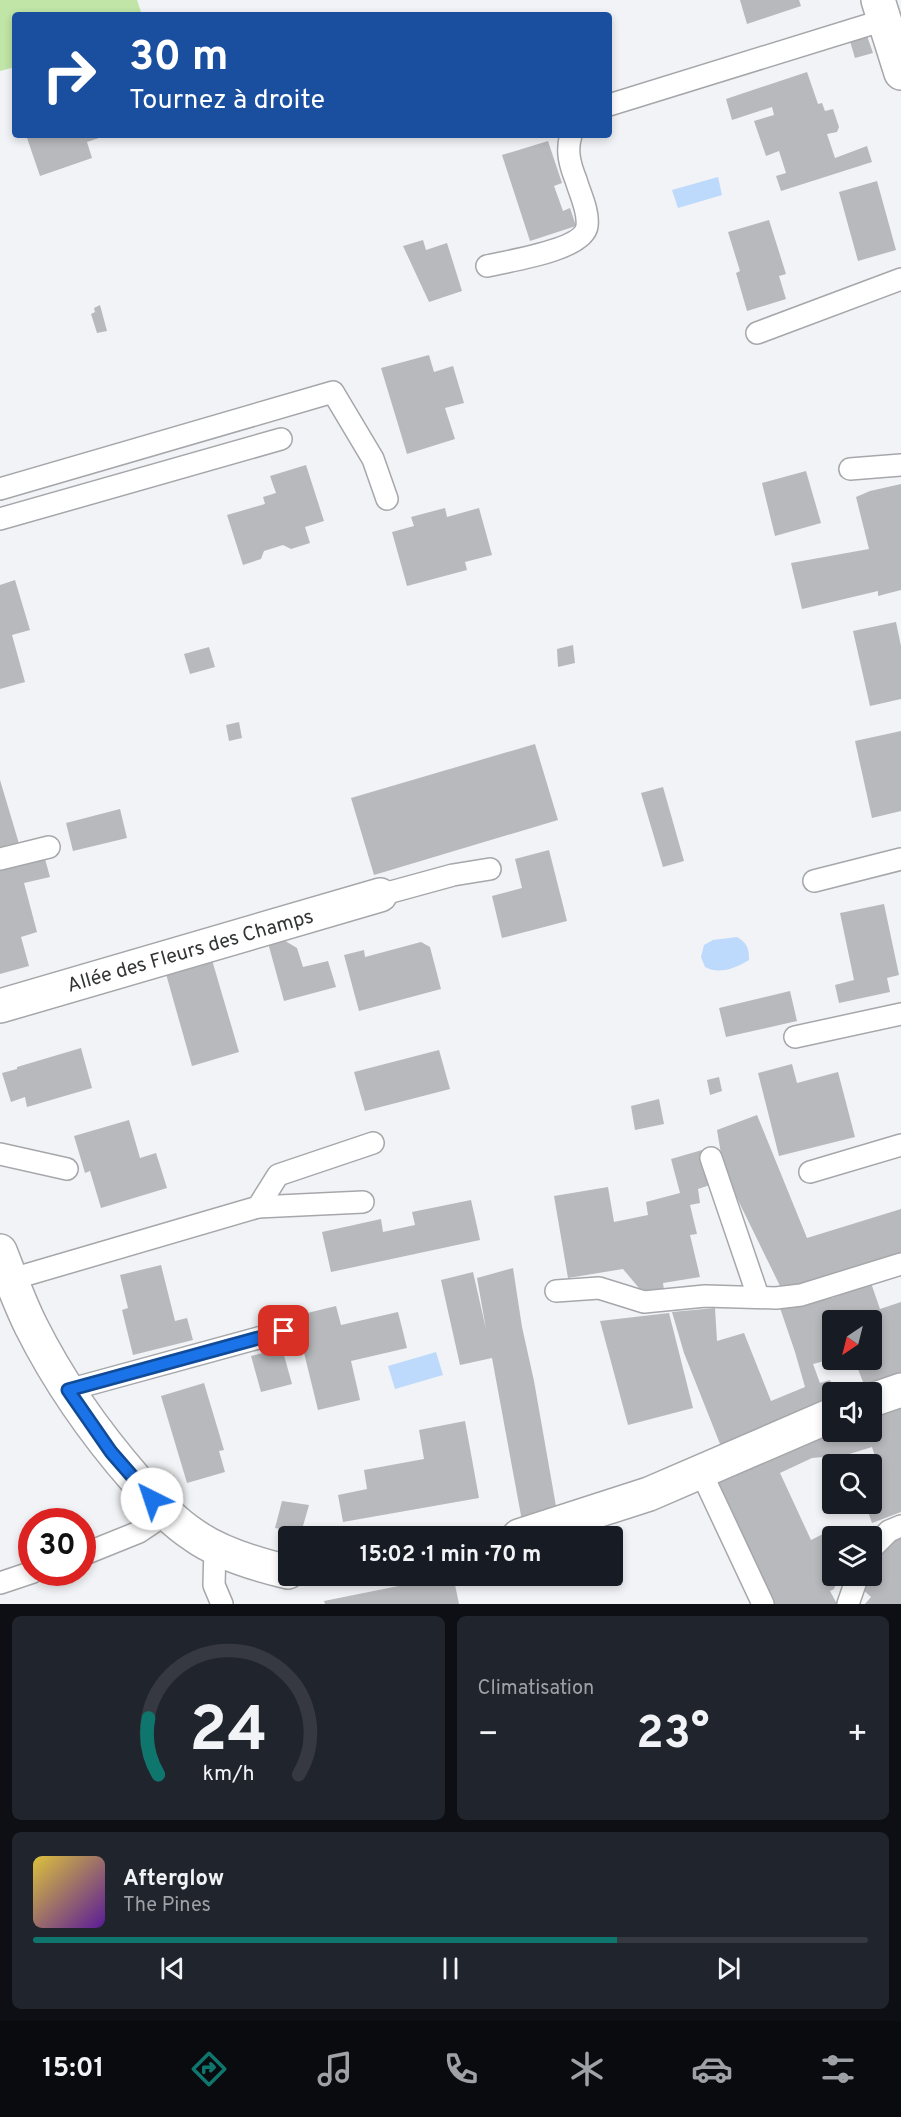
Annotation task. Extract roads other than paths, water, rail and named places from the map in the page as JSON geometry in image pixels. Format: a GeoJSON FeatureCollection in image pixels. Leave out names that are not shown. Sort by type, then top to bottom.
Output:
{"type":"FeatureCollection","features":[{"type":"Feature","properties":{"kind":"street"},"geometry":{"type":"LineString","coordinates":[[881,10],[901,73]]}},
{"type":"Feature","properties":{"kind":"street","name":"Allée des Fleurs des Champs"},"geometry":{"type":"LineString","coordinates":[[0,1006],[380,895]]}},
{"type":"Feature","properties":{"kind":"street"},"geometry":{"type":"LineString","coordinates":[[6,1265],[30,1324],[68,1390],[111,1452],[166,1514],[196,1537],[231,1554],[278,1569]]}},
{"type":"Feature","properties":{"kind":"street"},"geometry":{"type":"LineString","coordinates":[[882,1397],[901,1390]]}},
{"type":"Feature","properties":{"kind":"street"},"geometry":{"type":"LineString","coordinates":[[550,1526],[649,1494],[822,1419]]}},
{"type":"Feature","properties":{"kind":"lane"},"geometry":{"type":"LineString","coordinates":[[612,104],[881,10]]}},
{"type":"Feature","properties":{"kind":"lane"},"geometry":{"type":"LineString","coordinates":[[487,266],[563,248],[578,240],[585,233],[587,214],[572,170],[568,147],[570,138]]}},
{"type":"Feature","properties":{"kind":"lane"},"geometry":{"type":"LineString","coordinates":[[757,333],[901,279]]}},
{"type":"Feature","properties":{"kind":"lane"},"geometry":{"type":"LineString","coordinates":[[0,489],[333,392],[373,459],[387,499]]}},
{"type":"Feature","properties":{"kind":"lane"},"geometry":{"type":"LineString","coordinates":[[0,519],[281,439]]}},
{"type":"Feature","properties":{"kind":"lane"},"geometry":{"type":"LineString","coordinates":[[850,469],[901,465]]}},
{"type":"Feature","properties":{"kind":"lane"},"geometry":{"type":"LineString","coordinates":[[0,859],[49,847]]}},
{"type":"Feature","properties":{"kind":"lane"},"geometry":{"type":"LineString","coordinates":[[814,881],[901,859]]}},
{"type":"Feature","properties":{"kind":"lane"},"geometry":{"type":"LineString","coordinates":[[380,895],[453,875],[489,869]]}},
{"type":"Feature","properties":{"kind":"lane"},"geometry":{"type":"LineString","coordinates":[[795,1037],[901,1014]]}},
{"type":"Feature","properties":{"kind":"lane"},"geometry":{"type":"LineString","coordinates":[[258,1208],[278,1175],[373,1143]]}},
{"type":"Feature","properties":{"kind":"lane"},"geometry":{"type":"LineString","coordinates":[[810,1172],[901,1145]]}},
{"type":"Feature","properties":{"kind":"lane"},"geometry":{"type":"LineString","coordinates":[[0,1154],[67,1169]]}},
{"type":"Feature","properties":{"kind":"lane"},"geometry":{"type":"LineString","coordinates":[[711,1158],[758,1296]]}},
{"type":"Feature","properties":{"kind":"lane"},"geometry":{"type":"LineString","coordinates":[[6,1265],[258,1208],[363,1202]]}},
{"type":"Feature","properties":{"kind":"lane"},"geometry":{"type":"LineString","coordinates":[[556,1290],[599,1288],[644,1302],[705,1296],[776,1298],[801,1295],[901,1264]]}},
{"type":"Feature","properties":{"kind":"lane"},"geometry":{"type":"LineString","coordinates":[[68,1390],[284,1331]]}},
{"type":"Feature","properties":{"kind":"lane"},"geometry":{"type":"LineString","coordinates":[[701,1472],[763,1604]]}},
{"type":"Feature","properties":{"kind":"lane"},"geometry":{"type":"LineString","coordinates":[[96,1549],[139,1532],[166,1514]]}},
{"type":"Feature","properties":{"kind":"lane"},"geometry":{"type":"LineString","coordinates":[[882,1538],[889,1531],[901,1526]]}},
{"type":"Feature","properties":{"kind":"lane"},"geometry":{"type":"LineString","coordinates":[[215,1546],[214,1585],[222,1604]]}},
{"type":"Feature","properties":{"kind":"lane"},"geometry":{"type":"LineString","coordinates":[[0,1583],[18,1577]]}},
{"type":"Feature","properties":{"kind":"lane"},"geometry":{"type":"LineString","coordinates":[[848,1604],[854,1586]]}},
{"type":"Feature","properties":{"kind":"water"},"geometry":{"type":"Polygon","coordinates":[[[718,177],[722,195],[678,208],[672,190],[718,177]]]}},
{"type":"Feature","properties":{"kind":"water"},"geometry":{"type":"Polygon","coordinates":[[[737,937],[747,946],[749,960],[727,970],[705,967],[701,957],[704,945],[713,940],[737,937]]]}},
{"type":"Feature","properties":{"kind":"water"},"geometry":{"type":"Polygon","coordinates":[[[436,1352],[443,1375],[395,1389],[388,1366],[436,1352]]]}}]}
